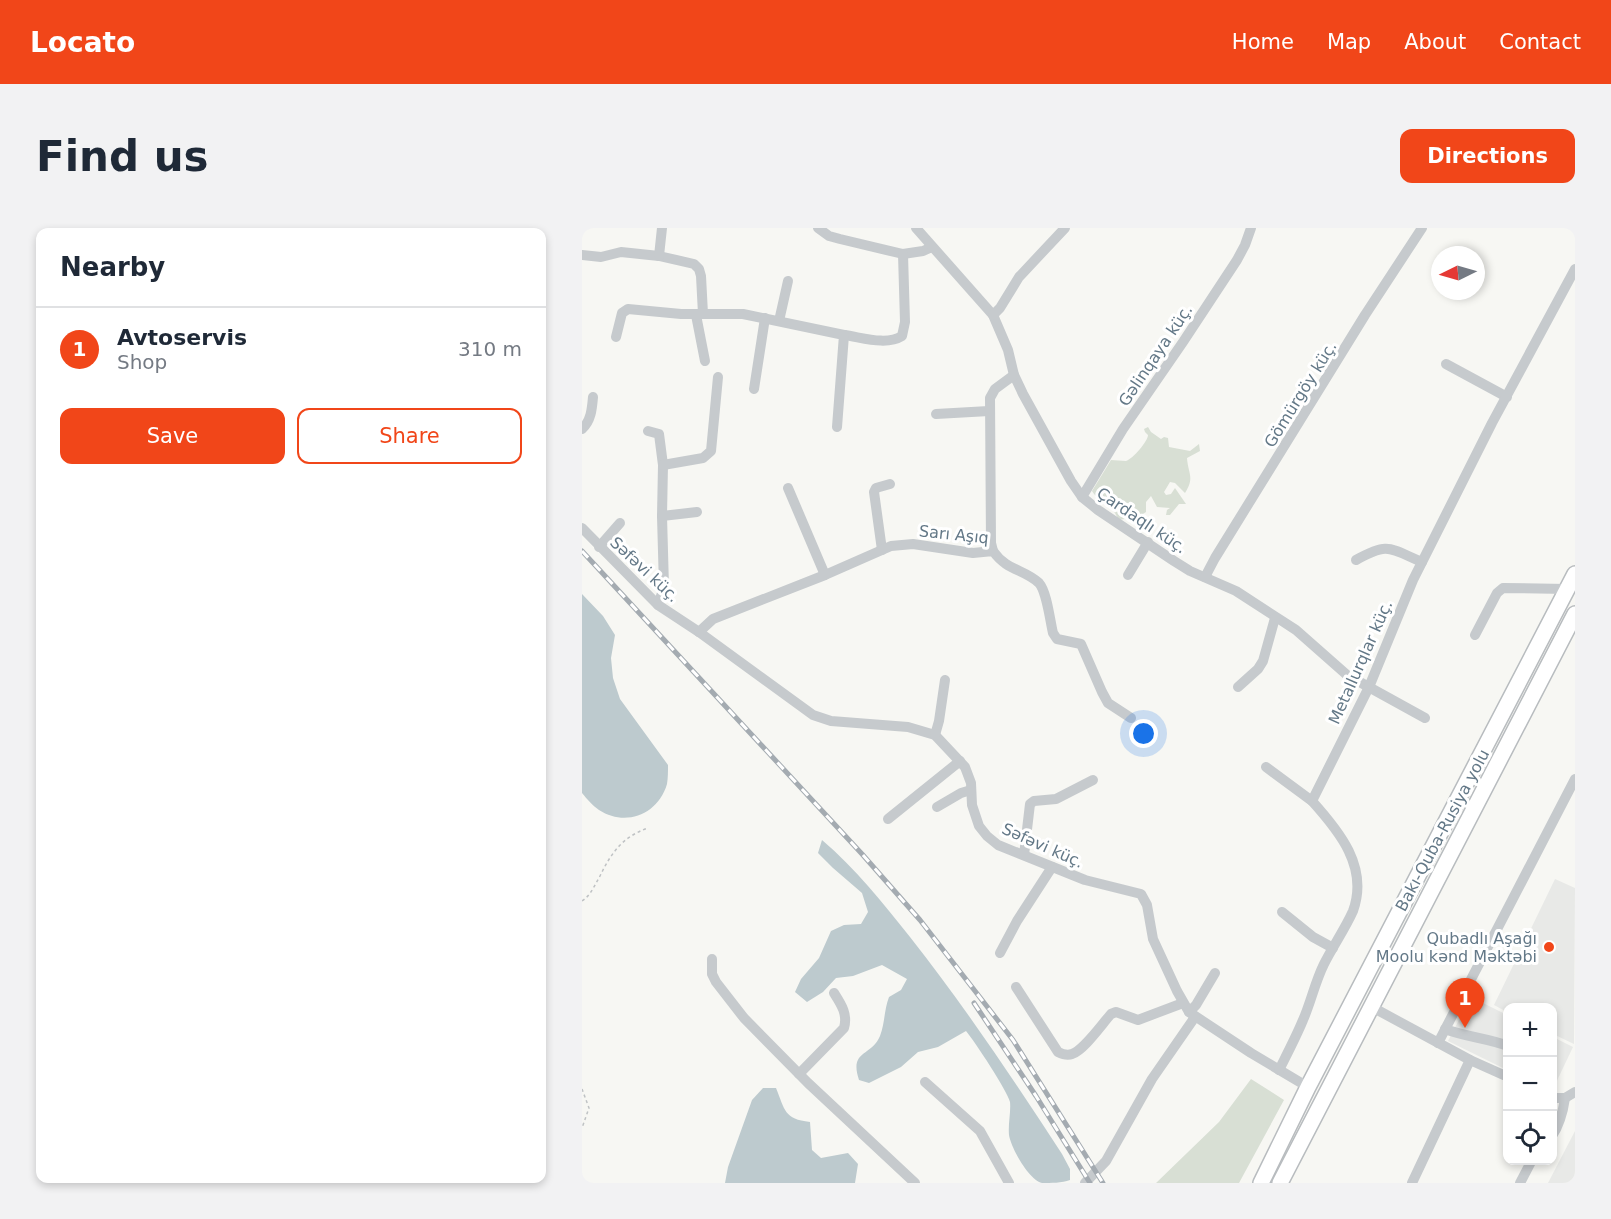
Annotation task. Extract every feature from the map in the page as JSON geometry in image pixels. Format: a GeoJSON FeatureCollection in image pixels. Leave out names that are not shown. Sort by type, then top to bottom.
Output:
{"type":"FeatureCollection","features":[{"type":"Feature","properties":{"kind":"highway","name":"Bakı-Quba-Rusiya yolu"},"geometry":{"type":"LineString","coordinates":[[1261,1183],[1308,1087],[1575,574]]}},
{"type":"Feature","properties":{"kind":"highway","name":"Bakı-Quba-Rusiya yolu"},"geometry":{"type":"LineString","coordinates":[[1280,1183],[1575,614]]}},
{"type":"Feature","properties":{"kind":"street"},"geometry":{"type":"LineString","coordinates":[[659,256],[662,228]]}},
{"type":"Feature","properties":{"kind":"street"},"geometry":{"type":"LineString","coordinates":[[818,228],[829,236],[903,254],[932,247]]}},
{"type":"Feature","properties":{"kind":"street","name":"Çardaqlı küç."},"geometry":{"type":"LineString","coordinates":[[916,228],[993,315],[1008,350],[1014,375],[1071,481],[1082,497],[1174,561],[1236,591],[1296,630],[1347,675],[1425,718]]}},
{"type":"Feature","properties":{"kind":"street"},"geometry":{"type":"LineString","coordinates":[[993,315],[1000,308],[1019,277],[1065,228]]}},
{"type":"Feature","properties":{"kind":"street","name":"Gəlinqaya küç."},"geometry":{"type":"LineString","coordinates":[[1082,497],[1123,429],[1237,260],[1251,228]]}},
{"type":"Feature","properties":{"kind":"street","name":"Gömürgöy küç."},"geometry":{"type":"LineString","coordinates":[[1205,577],[1365,315],[1422,228]]}},
{"type":"Feature","properties":{"kind":"street"},"geometry":{"type":"LineString","coordinates":[[582,255],[601,257],[621,252],[659,256],[694,264],[699,269],[699,314],[705,362]]}},
{"type":"Feature","properties":{"kind":"street"},"geometry":{"type":"LineString","coordinates":[[616,337],[622,313],[628,309],[699,314],[743,314],[844,335],[896,339],[902,336],[904,322],[903,254]]}},
{"type":"Feature","properties":{"kind":"street","name":"Metallurqlar küç."},"geometry":{"type":"LineString","coordinates":[[1312,801],[1369,687],[1389,634],[1422,562],[1575,269]]}},
{"type":"Feature","properties":{"kind":"street"},"geometry":{"type":"LineString","coordinates":[[779,321],[788,280]]}},
{"type":"Feature","properties":{"kind":"street"},"geometry":{"type":"LineString","coordinates":[[754,388],[765,318]]}},
{"type":"Feature","properties":{"kind":"street"},"geometry":{"type":"LineString","coordinates":[[837,427],[844,335]]}},
{"type":"Feature","properties":{"kind":"street"},"geometry":{"type":"LineString","coordinates":[[1446,364],[1507,397]]}},
{"type":"Feature","properties":{"kind":"street"},"geometry":{"type":"LineString","coordinates":[[993,551],[991,543],[990,398],[995,389],[1014,375]]}},
{"type":"Feature","properties":{"kind":"street"},"geometry":{"type":"LineString","coordinates":[[663,465],[702,458],[711,451],[718,377]]}},
{"type":"Feature","properties":{"kind":"street"},"geometry":{"type":"LineString","coordinates":[[582,429],[591,414],[593,397]]}},
{"type":"Feature","properties":{"kind":"street"},"geometry":{"type":"LineString","coordinates":[[936,414],[989,411]]}},
{"type":"Feature","properties":{"kind":"street"},"geometry":{"type":"LineString","coordinates":[[648,431],[659,434],[663,465],[664,586],[658,605]]}},
{"type":"Feature","properties":{"kind":"street"},"geometry":{"type":"LineString","coordinates":[[882,550],[874,492],[876,488],[890,484]]}},
{"type":"Feature","properties":{"kind":"street"},"geometry":{"type":"LineString","coordinates":[[788,488],[825,575]]}},
{"type":"Feature","properties":{"kind":"street"},"geometry":{"type":"LineString","coordinates":[[662,516],[697,512]]}},
{"type":"Feature","properties":{"kind":"street"},"geometry":{"type":"LineString","coordinates":[[599,547],[620,523]]}},
{"type":"Feature","properties":{"kind":"street","name":"Səfəvi küç."},"geometry":{"type":"LineString","coordinates":[[582,528],[658,605],[813,715],[831,721],[908,727],[935,735],[960,761],[969,775],[972,805],[979,826],[998,845],[1100,885],[1142,894],[1147,905],[1154,939],[1189,1011]]}},
{"type":"Feature","properties":{"kind":"street"},"geometry":{"type":"LineString","coordinates":[[1128,575],[1148,542]]}},
{"type":"Feature","properties":{"kind":"street","name":"Sarı Aşıq"},"geometry":{"type":"LineString","coordinates":[[699,632],[713,619],[882,550],[904,544],[973,553],[993,551],[1008,567],[1040,584],[1053,633],[1057,639],[1081,644],[1108,703],[1131,718]]}},
{"type":"Feature","properties":{"kind":"street"},"geometry":{"type":"LineString","coordinates":[[1356,560],[1382,548],[1388,548],[1422,562]]}},
{"type":"Feature","properties":{"kind":"street"},"geometry":{"type":"LineString","coordinates":[[1475,635],[1497,593],[1503,588],[1567,589]]}},
{"type":"Feature","properties":{"kind":"street"},"geometry":{"type":"LineString","coordinates":[[1238,687],[1258,669],[1263,661],[1275,618]]}},
{"type":"Feature","properties":{"kind":"street"},"geometry":{"type":"LineString","coordinates":[[935,735],[945,680]]}},
{"type":"Feature","properties":{"kind":"street"},"geometry":{"type":"LineString","coordinates":[[888,819],[960,761]]}},
{"type":"Feature","properties":{"kind":"street"},"geometry":{"type":"LineString","coordinates":[[1266,767],[1312,801],[1335,826],[1346,842],[1357,882],[1353,911],[1317,980],[1302,1022],[1279,1070]]}},
{"type":"Feature","properties":{"kind":"street"},"geometry":{"type":"LineString","coordinates":[[1438,1043],[1575,779]]}},
{"type":"Feature","properties":{"kind":"street"},"geometry":{"type":"LineString","coordinates":[[1024,855],[1030,804],[1034,801],[1056,799],[1093,780]]}},
{"type":"Feature","properties":{"kind":"street"},"geometry":{"type":"LineString","coordinates":[[937,807],[971,790]]}},
{"type":"Feature","properties":{"kind":"street"},"geometry":{"type":"LineString","coordinates":[[1000,953],[1017,921],[1052,867]]}},
{"type":"Feature","properties":{"kind":"street"},"geometry":{"type":"LineString","coordinates":[[1282,912],[1313,937],[1333,948]]}},
{"type":"Feature","properties":{"kind":"street"},"geometry":{"type":"LineString","coordinates":[[712,959],[712,974],[716,982],[744,1018],[799,1074],[915,1183]]}},
{"type":"Feature","properties":{"kind":"street"},"geometry":{"type":"LineString","coordinates":[[1085,1183],[1106,1161],[1189,1011],[1196,1005],[1215,973]]}},
{"type":"Feature","properties":{"kind":"street"},"geometry":{"type":"LineString","coordinates":[[1017,987],[1058,1052],[1064,1055],[1072,1054],[1081,1048],[1111,1014],[1116,1012],[1138,1020],[1189,1011],[1308,1087]]}},
{"type":"Feature","properties":{"kind":"street"},"geometry":{"type":"LineString","coordinates":[[799,1074],[844,1028],[846,1020],[844,1010],[834,993]]}},
{"type":"Feature","properties":{"kind":"street"},"geometry":{"type":"LineString","coordinates":[[1370,1006],[1470,1060],[1503,1075]]}},
{"type":"Feature","properties":{"kind":"street"},"geometry":{"type":"LineString","coordinates":[[1445,1029],[1466,1037],[1491,1040],[1503,1044]]}},
{"type":"Feature","properties":{"kind":"street"},"geometry":{"type":"LineString","coordinates":[[1412,1183],[1470,1060]]}},
{"type":"Feature","properties":{"kind":"street"},"geometry":{"type":"LineString","coordinates":[[924,1082],[980,1131],[1009,1183]]}},
{"type":"Feature","properties":{"kind":"street"},"geometry":{"type":"LineString","coordinates":[[1557,1129],[1570,1095]]}},
{"type":"Feature","properties":{"kind":"street"},"geometry":{"type":"LineString","coordinates":[[1520,1183],[1530,1165]]}},
{"type":"Feature","properties":{"kind":"path"},"geometry":{"type":"LineString","coordinates":[[582,901],[594,888],[619,844],[633,833],[648,828]]}},
{"type":"Feature","properties":{"kind":"path"},"geometry":{"type":"LineString","coordinates":[[582,1089],[589,1108],[582,1128]]}},
{"type":"Feature","properties":{"kind":"shaded area"},"geometry":{"type":"Polygon","coordinates":[[[1148,427],[1161,439],[1168,438],[1169,447],[1190,451],[1199,444],[1200,451],[1187,458],[1190,479],[1185,493],[1175,483],[1170,482],[1164,492],[1166,495],[1171,494],[1175,488],[1186,504],[1179,504],[1170,515],[1166,515],[1170,508],[1157,507],[1151,496],[1146,502],[1146,512],[1138,517],[1118,520],[1114,511],[1092,491],[1111,460],[1126,461],[1140,450],[1148,435],[1144,429],[1148,427]]]}},
{"type":"Feature","properties":{"kind":"shaded area"},"geometry":{"type":"Polygon","coordinates":[[[582,594],[603,616],[615,635],[611,658],[613,678],[620,699],[668,765],[667,784],[663,795],[656,804],[639,815],[619,817],[609,815],[599,810],[582,793],[582,594]]]}},
{"type":"Feature","properties":{"kind":"shaded area"},"geometry":{"type":"Polygon","coordinates":[[[822,840],[846,862],[879,899],[950,990],[1062,1154],[1070,1169],[1070,1180],[1042,1183],[1026,1170],[1010,1141],[1008,1096],[966,1031],[938,1047],[918,1052],[901,1067],[869,1083],[859,1080],[857,1063],[859,1058],[876,1043],[882,1031],[889,997],[901,990],[907,979],[882,965],[853,976],[836,978],[823,992],[807,1002],[795,992],[801,979],[819,958],[831,931],[844,925],[861,924],[868,912],[862,893],[818,853],[822,840]]]}},
{"type":"Feature","properties":{"kind":"shaded area","name":"Qubadlı Aşağı Moolu kənd Məktəbi"},"geometry":{"type":"Polygon","coordinates":[[[1555,879],[1575,888],[1574,1044],[1557,1036],[1557,1003],[1503,1003],[1503,1010],[1494,1005],[1555,879]]]}},
{"type":"Feature","properties":{"kind":"shaded area"},"geometry":{"type":"Polygon","coordinates":[[[1471,997],[1503,1013],[1503,1068],[1448,1041],[1471,997]]]}},
{"type":"Feature","properties":{"kind":"shaded area"},"geometry":{"type":"Polygon","coordinates":[[[1557,1039],[1573,1047],[1557,1081],[1557,1039]]]}},
{"type":"Feature","properties":{"kind":"shaded area"},"geometry":{"type":"Polygon","coordinates":[[[1251,1079],[1284,1100],[1239,1183],[1156,1183],[1219,1122],[1251,1079]]]}},
{"type":"Feature","properties":{"kind":"shaded area"},"geometry":{"type":"Polygon","coordinates":[[[763,1088],[776,1088],[790,1116],[810,1122],[812,1150],[821,1158],[848,1153],[858,1164],[855,1183],[725,1183],[728,1167],[752,1100],[763,1088]]]}},
{"type":"Feature","properties":{"kind":"shaded area"},"geometry":{"type":"Polygon","coordinates":[[[1575,1131],[1575,1183],[1548,1183],[1575,1131]]]}},
{"type":"Feature","properties":{"kind":"railway"},"geometry":{"type":"LineString","coordinates":[[582,551],[862,854],[920,920],[1013,1040],[1103,1183]]}},
{"type":"Feature","properties":{"kind":"railway"},"geometry":{"type":"LineString","coordinates":[[974,1003],[1090,1183]]}},
{"type":"Feature","properties":{"kind":"place","name":"Qubadlı Aşağı Moolu kənd Məktəbi"},"geometry":{"type":"Point","coordinates":[1549,947]}},
{"type":"Feature","properties":{"kind":"place","name":"Avtoservis"},"geometry":{"type":"Point","coordinates":[1465,1028]}}]}
